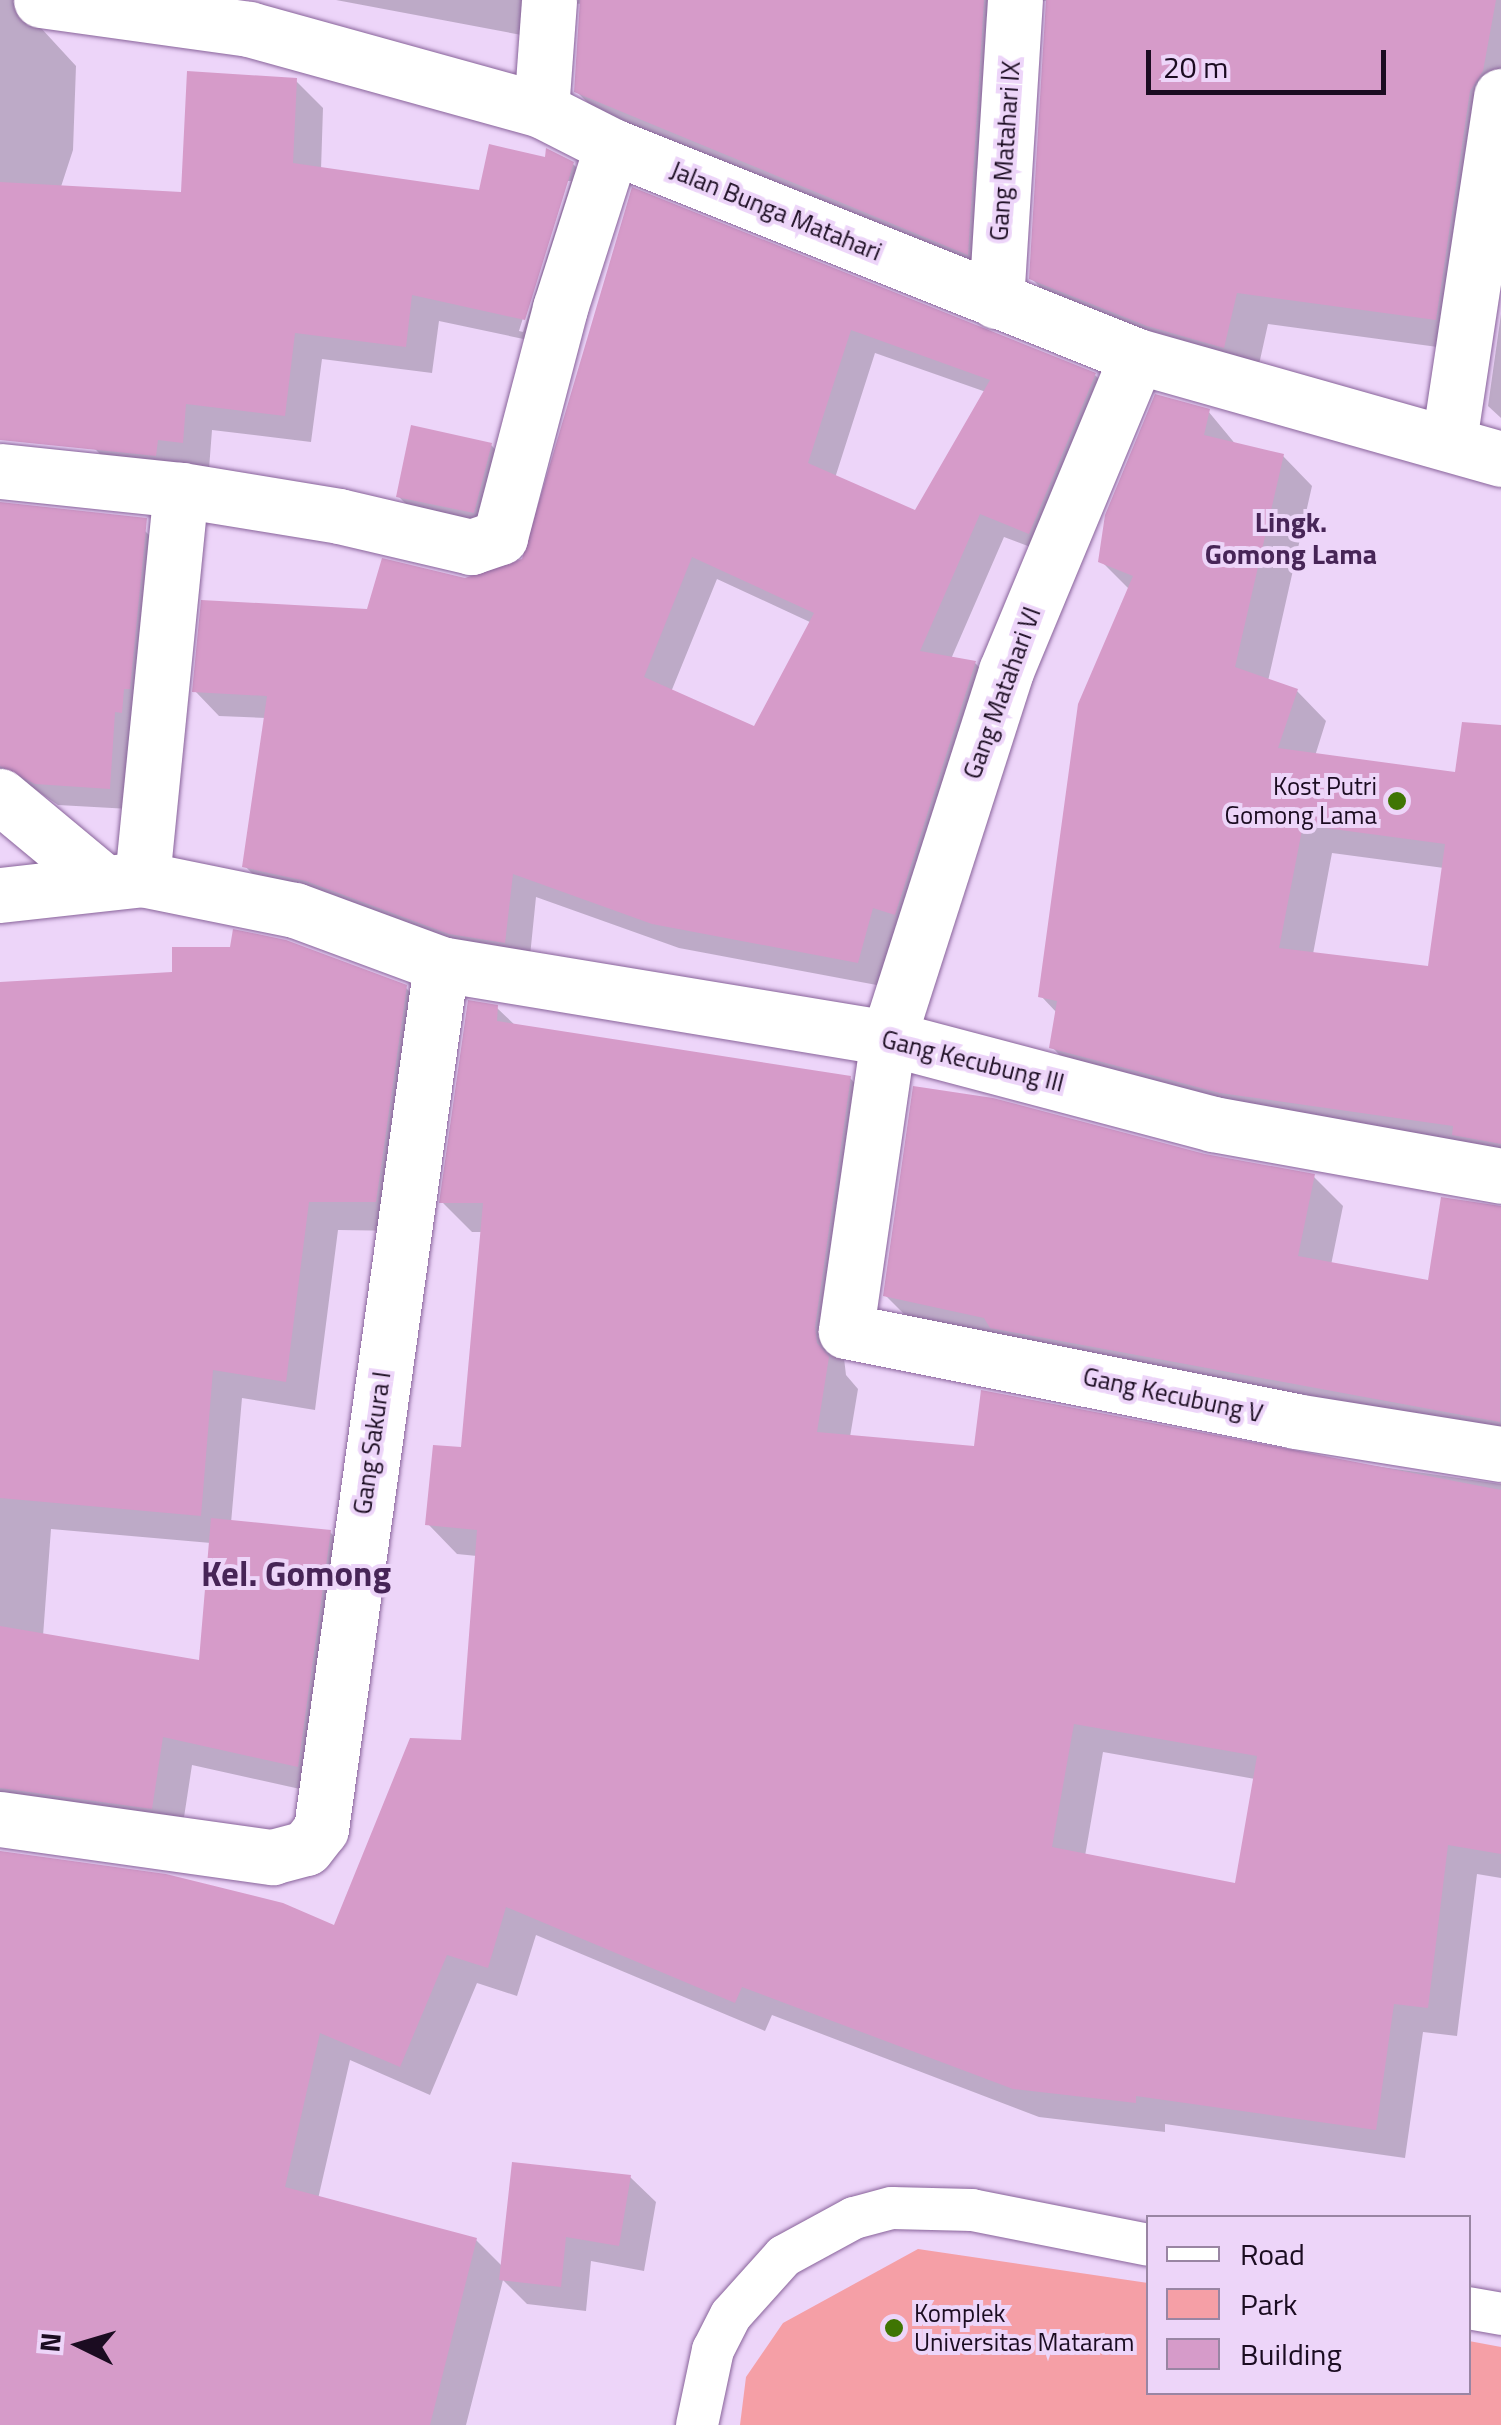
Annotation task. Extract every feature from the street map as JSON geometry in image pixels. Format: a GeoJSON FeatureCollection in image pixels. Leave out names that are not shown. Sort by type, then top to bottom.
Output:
{"type":"FeatureCollection","features":[{"type":"Feature","properties":{"kind":"street","name":"Jalan Bunga Matahari"},"geometry":{"type":"LineString","coordinates":[[42,0],[250,15],[541,110],[612,146],[1136,356],[1449,440],[1501,459]]}},
{"type":"Feature","properties":{"kind":"street"},"geometry":{"type":"LineString","coordinates":[[541,110],[549,0]]}},
{"type":"Feature","properties":{"kind":"street","name":"Gang Matahari IX"},"geometry":{"type":"LineString","coordinates":[[996,302],[1015,0]]}},
{"type":"Feature","properties":{"kind":"street"},"geometry":{"type":"LineString","coordinates":[[1449,440],[1501,96]]}},
{"type":"Feature","properties":{"kind":"street"},"geometry":{"type":"LineString","coordinates":[[0,470],[181,490],[339,516],[471,547],[500,536],[560,308],[612,146]]}},
{"type":"Feature","properties":{"kind":"street","name":"Gang Matahari VI"},"geometry":{"type":"LineString","coordinates":[[846,1331],[888,1038],[1006,671],[1136,356]]}},
{"type":"Feature","properties":{"kind":"street"},"geometry":{"type":"LineString","coordinates":[[122,880],[181,490]]}},
{"type":"Feature","properties":{"kind":"street"},"geometry":{"type":"LineString","coordinates":[[0,796],[122,880]]}},
{"type":"Feature","properties":{"kind":"street"},"geometry":{"type":"LineString","coordinates":[[0,894],[122,880]]}},
{"type":"Feature","properties":{"kind":"street","name":"Gang Kecubung III"},"geometry":{"type":"LineString","coordinates":[[122,880],[295,910],[441,964],[888,1038],[1213,1124],[1501,1176]]}},
{"type":"Feature","properties":{"kind":"street","name":"Gang Sakura I"},"geometry":{"type":"LineString","coordinates":[[0,1818],[272,1856],[306,1848],[321,1829],[441,964]]}},
{"type":"Feature","properties":{"kind":"street","name":"Gang Kecubung V"},"geometry":{"type":"LineString","coordinates":[[846,1331],[1295,1421],[1501,1454]]}},
{"type":"Feature","properties":{"kind":"lane"},"geometry":{"type":"LineString","coordinates":[[697,2425],[713,2350],[730,2314],[784,2256],[854,2218],[892,2208],[972,2210],[1146,2244]]}},
{"type":"Feature","properties":{"kind":"lane"},"geometry":{"type":"LineString","coordinates":[[1471,2309],[1501,2314]]}},
{"type":"Feature","properties":{"kind":"green space"},"geometry":{"type":"Polygon","coordinates":[[[918,2249],[1146,2283],[1146,2395],[1471,2395],[1471,2341],[1501,2347],[1501,2425],[740,2425],[746,2377],[783,2323],[918,2249]]]}},
{"type":"Feature","properties":{"kind":"building"},"geometry":{"type":"Polygon","coordinates":[[[580,0],[984,0],[968,255],[574,92],[580,0]]]}},
{"type":"Feature","properties":{"kind":"building"},"geometry":{"type":"Polygon","coordinates":[[[1046,0],[1496,0],[1483,71],[1470,91],[1436,320],[1237,293],[1224,348],[1147,326],[1029,279],[1046,0]]]}},
{"type":"Feature","properties":{"kind":"building"},"geometry":{"type":"Polygon","coordinates":[[[187,71],[297,78],[293,163],[479,190],[489,144],[545,157],[546,148],[574,162],[525,320],[412,295],[406,347],[295,333],[285,416],[186,404],[183,443],[158,440],[156,456],[0,440],[0,182],[181,192],[187,71]]]}},
{"type":"Feature","properties":{"kind":"building"},"geometry":{"type":"Polygon","coordinates":[[[632,187],[1096,373],[1029,534],[980,514],[920,651],[976,661],[895,915],[873,908],[858,963],[652,924],[513,874],[505,943],[449,934],[306,881],[242,867],[267,696],[192,692],[201,600],[367,609],[382,558],[465,578],[522,559],[632,187]],[[851,330],[808,463],[915,510],[990,380],[851,330]],[[692,557],[644,677],[754,726],[814,613],[692,557]]]}},
{"type":"Feature","properties":{"kind":"building"},"geometry":{"type":"Polygon","coordinates":[[[1155,394],[1210,409],[1204,435],[1284,454],[1235,667],[1298,689],[1278,748],[1455,772],[1462,722],[1501,725],[1501,1144],[1452,1135],[1453,1126],[1220,1093],[1049,1048],[1057,1001],[1038,997],[1078,704],[1133,576],[1098,562],[1105,515],[1155,394]],[[1303,825],[1279,948],[1428,966],[1445,844],[1303,825]]]}},
{"type":"Feature","properties":{"kind":"building"},"geometry":{"type":"Polygon","coordinates":[[[411,425],[492,443],[474,513],[396,497],[411,425]]]}},
{"type":"Feature","properties":{"kind":"building"},"geometry":{"type":"Polygon","coordinates":[[[0,502],[147,518],[130,689],[124,689],[122,713],[115,712],[110,789],[35,784],[0,766],[0,502]]]}},
{"type":"Feature","properties":{"kind":"building"},"geometry":{"type":"Polygon","coordinates":[[[233,929],[286,940],[407,985],[376,1202],[309,1202],[286,1382],[213,1370],[201,1516],[0,1498],[0,982],[172,972],[172,947],[230,947],[233,929]]]}},
{"type":"Feature","properties":{"kind":"building"},"geometry":{"type":"Polygon","coordinates":[[[468,1000],[498,1005],[497,1021],[851,1076],[815,1327],[817,1343],[829,1357],[817,1432],[974,1446],[981,1390],[1501,1490],[1501,1854],[1448,1845],[1428,2008],[1394,2004],[1376,2130],[1136,2096],[1136,2103],[1013,2089],[742,1987],[735,2003],[506,1907],[488,1968],[447,1955],[400,2067],[320,2033],[285,2187],[477,2238],[430,2425],[0,2425],[0,1851],[166,1874],[283,1903],[334,1925],[410,1738],[461,1740],[477,1530],[425,1525],[433,1445],[461,1447],[483,1203],[439,1203],[468,1000]],[[1074,1724],[1052,1847],[1235,1883],[1257,1756],[1074,1724]]]}},
{"type":"Feature","properties":{"kind":"building"},"geometry":{"type":"Polygon","coordinates":[[[913,1086],[993,1098],[1205,1154],[1315,1174],[1298,1256],[1428,1280],[1441,1197],[1501,1206],[1500,1422],[990,1328],[984,1318],[883,1296],[913,1086]]]}},
{"type":"Feature","properties":{"kind":"building"},"geometry":{"type":"Polygon","coordinates":[[[211,1518],[331,1530],[298,1767],[163,1737],[152,1809],[0,1788],[0,1626],[199,1660],[211,1518]]]}},
{"type":"Feature","properties":{"kind":"building"},"geometry":{"type":"Polygon","coordinates":[[[512,2162],[631,2175],[619,2246],[566,2237],[561,2287],[499,2280],[512,2162]]]}},
{"type":"Feature","properties":{"kind":"place","name":"Kost Putri Gomong Lama"},"geometry":{"type":"Point","coordinates":[1397,801]}},
{"type":"Feature","properties":{"kind":"place","name":"Komplek Universitas Mataram"},"geometry":{"type":"Point","coordinates":[894,2328]}},
{"type":"Feature","properties":{"kind":"district","name":"Lingk. Gomong Lama"},"geometry":{"type":"Point","coordinates":[1291,538]}},
{"type":"Feature","properties":{"kind":"district","name":"Kel. Gomong"},"geometry":{"type":"Point","coordinates":[296,1573]}}]}
